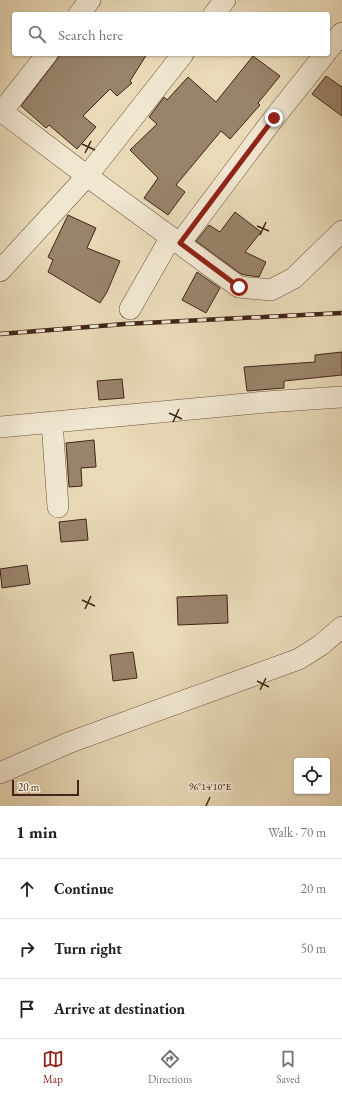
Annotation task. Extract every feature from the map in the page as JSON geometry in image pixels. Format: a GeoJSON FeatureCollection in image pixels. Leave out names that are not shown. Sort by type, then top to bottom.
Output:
{"type":"FeatureCollection","features":[{"type":"Feature","properties":{"kind":"street"},"geometry":{"type":"LineString","coordinates":[[81,12],[90,0]]}},
{"type":"Feature","properties":{"kind":"street"},"geometry":{"type":"LineString","coordinates":[[216,12],[225,0]]}},
{"type":"Feature","properties":{"kind":"street"},"geometry":{"type":"LineString","coordinates":[[330,48],[342,33]]}},
{"type":"Feature","properties":{"kind":"street"},"geometry":{"type":"LineString","coordinates":[[45,56],[1,112],[239,287],[271,290],[294,278],[342,231]]}},
{"type":"Feature","properties":{"kind":"street"},"geometry":{"type":"LineString","coordinates":[[0,272],[87,176],[181,56]]}},
{"type":"Feature","properties":{"kind":"street"},"geometry":{"type":"LineString","coordinates":[[130,309],[175,240],[323,56]]}},
{"type":"Feature","properties":{"kind":"street"},"geometry":{"type":"LineString","coordinates":[[0,427],[266,402],[342,397]]}},
{"type":"Feature","properties":{"kind":"street"},"geometry":{"type":"LineString","coordinates":[[52,422],[58,507]]}},
{"type":"Feature","properties":{"kind":"street"},"geometry":{"type":"LineString","coordinates":[[0,773],[68,743],[299,659],[321,645],[342,627]]}},
{"type":"Feature","properties":{"kind":"building"},"geometry":{"type":"Polygon","coordinates":[[[59,56],[146,56],[130,81],[132,83],[117,96],[110,89],[83,116],[96,127],[77,149],[49,125],[46,128],[21,106],[59,56]]]}},
{"type":"Feature","properties":{"kind":"building"},"geometry":{"type":"Polygon","coordinates":[[[253,56],[280,76],[258,103],[260,105],[230,139],[221,131],[176,185],[185,192],[168,215],[144,198],[158,178],[130,150],[157,124],[149,117],[164,97],[167,100],[188,77],[216,102],[253,56]]]}},
{"type":"Feature","properties":{"kind":"building"},"geometry":{"type":"Polygon","coordinates":[[[326,76],[342,87],[342,116],[312,94],[326,76]]]}},
{"type":"Feature","properties":{"kind":"building"},"geometry":{"type":"Polygon","coordinates":[[[235,212],[261,232],[245,252],[266,262],[259,277],[241,274],[196,241],[209,225],[220,232],[235,212]]]}},
{"type":"Feature","properties":{"kind":"building"},"geometry":{"type":"Polygon","coordinates":[[[68,215],[96,228],[87,248],[120,261],[107,292],[100,303],[48,272],[53,260],[48,257],[68,215]]]}},
{"type":"Feature","properties":{"kind":"building"},"geometry":{"type":"Polygon","coordinates":[[[197,272],[220,288],[206,313],[182,300],[197,272]]]}},
{"type":"Feature","properties":{"kind":"building"},"geometry":{"type":"Polygon","coordinates":[[[342,352],[342,375],[284,381],[284,388],[247,391],[244,367],[315,362],[315,355],[342,352]]]}},
{"type":"Feature","properties":{"kind":"building"},"geometry":{"type":"Polygon","coordinates":[[[122,379],[124,398],[99,400],[97,381],[122,379]]]}},
{"type":"Feature","properties":{"kind":"building"},"geometry":{"type":"Polygon","coordinates":[[[94,440],[96,467],[81,468],[82,486],[69,487],[66,443],[94,440]]]}},
{"type":"Feature","properties":{"kind":"building"},"geometry":{"type":"Polygon","coordinates":[[[86,519],[88,540],[61,542],[59,522],[86,519]]]}},
{"type":"Feature","properties":{"kind":"building"},"geometry":{"type":"Polygon","coordinates":[[[27,565],[30,584],[2,588],[0,569],[27,565]]]}},
{"type":"Feature","properties":{"kind":"building"},"geometry":{"type":"Polygon","coordinates":[[[227,595],[228,623],[178,625],[177,597],[227,595]]]}},
{"type":"Feature","properties":{"kind":"building"},"geometry":{"type":"Polygon","coordinates":[[[133,652],[137,678],[113,681],[110,655],[133,652]]]}},
{"type":"Feature","properties":{"kind":"railway"},"geometry":{"type":"LineString","coordinates":[[0,334],[125,324],[342,313]]}},
{"type":"Feature","properties":{"kind":"route"},"geometry":{"type":"LineString","coordinates":[[239,287],[180,243],[274,118]]}}]}
